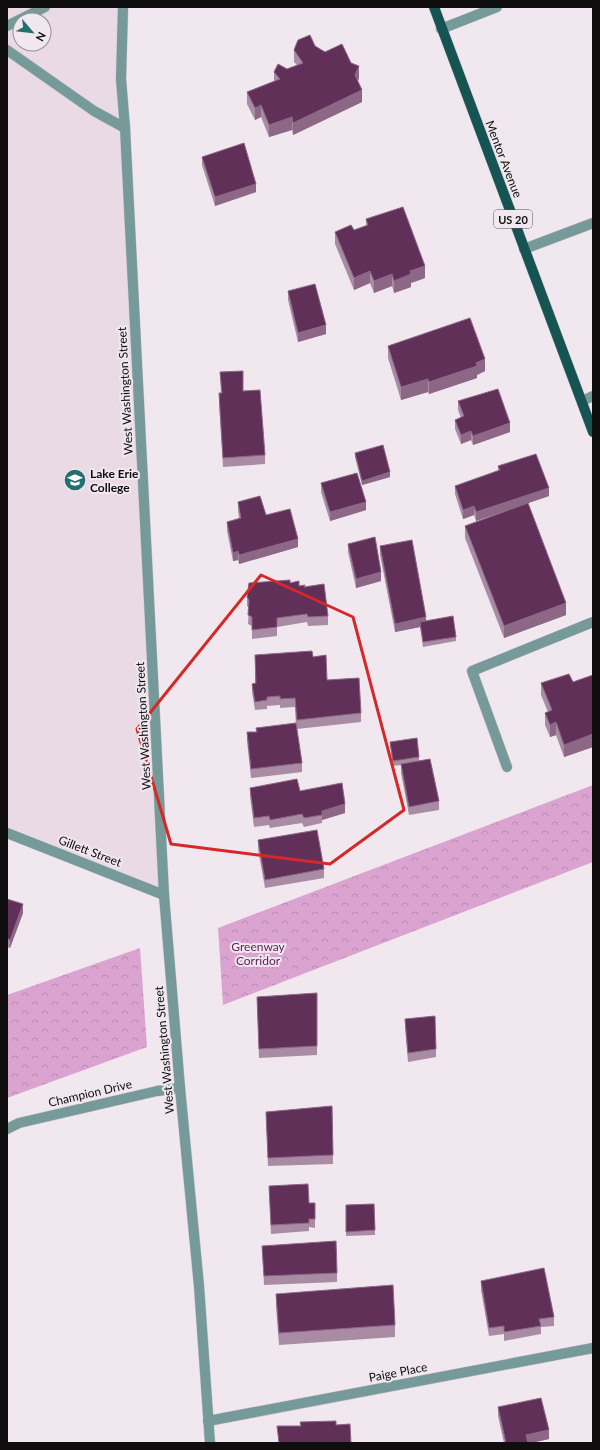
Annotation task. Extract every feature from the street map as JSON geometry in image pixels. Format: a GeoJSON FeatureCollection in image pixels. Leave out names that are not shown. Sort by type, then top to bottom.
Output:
{"type":"FeatureCollection","features":[{"type":"Feature","properties":{"kind":"main road","name":"Mentor Avenue"},"geometry":{"type":"LineString","coordinates":[[434,7],[593,432]]}},
{"type":"Feature","properties":{"kind":"street"},"geometry":{"type":"LineString","coordinates":[[7,26],[45,7]]}},
{"type":"Feature","properties":{"kind":"street","name":"West Washington Street"},"geometry":{"type":"LineString","coordinates":[[123,7],[121,79],[125,128],[164,895],[180,1088],[199,1286],[210,1443]]}},
{"type":"Feature","properties":{"kind":"street"},"geometry":{"type":"LineString","coordinates":[[441,29],[497,7]]}},
{"type":"Feature","properties":{"kind":"street"},"geometry":{"type":"LineString","coordinates":[[7,50],[94,111],[125,128]]}},
{"type":"Feature","properties":{"kind":"street"},"geometry":{"type":"LineString","coordinates":[[524,249],[593,223]]}},
{"type":"Feature","properties":{"kind":"street"},"geometry":{"type":"LineString","coordinates":[[582,401],[593,396]]}},
{"type":"Feature","properties":{"kind":"street"},"geometry":{"type":"LineString","coordinates":[[507,767],[472,671],[593,622]]}},
{"type":"Feature","properties":{"kind":"street","name":"Gillett Street"},"geometry":{"type":"LineString","coordinates":[[7,833],[164,895]]}},
{"type":"Feature","properties":{"kind":"street","name":"Champion Drive"},"geometry":{"type":"LineString","coordinates":[[7,1129],[19,1123],[157,1091],[180,1088]]}},
{"type":"Feature","properties":{"kind":"street","name":"Paige Place"},"geometry":{"type":"LineString","coordinates":[[208,1421],[593,1348]]}},
{"type":"Feature","properties":{"kind":"highlighted area"},"geometry":{"type":"Polygon","coordinates":[[[261,575],[353,617],[404,810],[330,864],[171,844],[137,729],[261,575]]]}},
{"type":"Feature","properties":{"kind":"shaded area","name":"Lake Erie College"},"geometry":{"type":"Polygon","coordinates":[[[7,7],[123,7],[121,79],[164,895],[7,833],[7,7]]]}},
{"type":"Feature","properties":{"kind":"green space","name":"Greenway Corridor"},"geometry":{"type":"Polygon","coordinates":[[[593,785],[593,862],[223,1005],[218,928],[593,785]]]}},
{"type":"Feature","properties":{"kind":"green space"},"geometry":{"type":"Polygon","coordinates":[[[140,948],[147,1047],[7,1098],[7,995],[140,948]]]}},
{"type":"Feature","properties":{"kind":"building"},"geometry":{"type":"Polygon","coordinates":[[[310,35],[315,46],[325,52],[342,44],[351,63],[359,66],[355,75],[362,90],[293,123],[292,117],[269,125],[261,105],[255,108],[247,92],[280,79],[274,72],[278,64],[287,69],[303,63],[294,50],[298,40],[310,35]]]}},
{"type":"Feature","properties":{"kind":"building"},"geometry":{"type":"Polygon","coordinates":[[[244,143],[256,184],[215,197],[202,157],[244,143]]]}},
{"type":"Feature","properties":{"kind":"building"},"geometry":{"type":"Polygon","coordinates":[[[403,207],[425,266],[410,271],[411,274],[394,281],[392,274],[374,281],[370,271],[354,278],[335,232],[351,225],[354,230],[368,225],[366,219],[403,207]]]}},
{"type":"Feature","properties":{"kind":"building"},"geometry":{"type":"Polygon","coordinates":[[[315,284],[326,325],[298,333],[288,291],[315,284]]]}},
{"type":"Feature","properties":{"kind":"building"},"geometry":{"type":"Polygon","coordinates":[[[470,318],[485,359],[476,363],[477,366],[429,382],[428,379],[401,387],[388,346],[470,318]]]}},
{"type":"Feature","properties":{"kind":"building"},"geometry":{"type":"Polygon","coordinates":[[[243,371],[243,391],[260,390],[265,455],[223,458],[219,393],[222,393],[220,372],[243,371]]]}},
{"type":"Feature","properties":{"kind":"building"},"geometry":{"type":"Polygon","coordinates":[[[498,389],[510,423],[473,436],[471,431],[461,435],[455,420],[464,416],[458,401],[498,389]]]}},
{"type":"Feature","properties":{"kind":"building"},"geometry":{"type":"Polygon","coordinates":[[[383,445],[390,472],[362,481],[355,453],[383,445]]]}},
{"type":"Feature","properties":{"kind":"building"},"geometry":{"type":"Polygon","coordinates":[[[536,454],[549,488],[476,512],[474,506],[463,510],[455,486],[500,470],[498,466],[536,454]]]}},
{"type":"Feature","properties":{"kind":"building"},"geometry":{"type":"Polygon","coordinates":[[[357,473],[366,502],[330,512],[321,483],[357,473]]]}},
{"type":"Feature","properties":{"kind":"building"},"geometry":{"type":"Polygon","coordinates":[[[260,496],[266,515],[290,509],[298,539],[239,555],[238,551],[233,553],[227,522],[241,518],[238,502],[260,496]]]}},
{"type":"Feature","properties":{"kind":"building"},"geometry":{"type":"Polygon","coordinates":[[[528,503],[566,603],[504,626],[465,526],[528,503]]]}},
{"type":"Feature","properties":{"kind":"building"},"geometry":{"type":"Polygon","coordinates":[[[375,537],[381,572],[356,579],[348,544],[375,537]]]}},
{"type":"Feature","properties":{"kind":"building"},"geometry":{"type":"Polygon","coordinates":[[[412,540],[426,617],[395,624],[380,546],[412,540]]]}},
{"type":"Feature","properties":{"kind":"building"},"geometry":{"type":"Polygon","coordinates":[[[290,580],[290,583],[299,581],[299,586],[305,585],[304,587],[324,584],[328,616],[308,617],[307,614],[277,618],[277,627],[252,630],[252,617],[248,615],[249,600],[247,597],[249,583],[290,580]]]}},
{"type":"Feature","properties":{"kind":"building"},"geometry":{"type":"Polygon","coordinates":[[[453,616],[456,637],[423,642],[420,622],[453,616]]]}},
{"type":"Feature","properties":{"kind":"building"},"geometry":{"type":"Polygon","coordinates":[[[312,651],[313,657],[326,655],[327,680],[359,678],[361,713],[297,720],[295,698],[280,699],[280,696],[267,697],[267,700],[255,702],[252,684],[256,683],[255,655],[312,651]]]}},
{"type":"Feature","properties":{"kind":"building"},"geometry":{"type":"Polygon","coordinates":[[[569,674],[573,682],[593,675],[593,734],[564,745],[556,722],[550,725],[545,713],[552,710],[541,683],[569,674]]]}},
{"type":"Feature","properties":{"kind":"building"},"geometry":{"type":"Polygon","coordinates":[[[296,723],[302,763],[251,769],[247,732],[257,732],[256,728],[296,723]]]}},
{"type":"Feature","properties":{"kind":"building"},"geometry":{"type":"Polygon","coordinates":[[[417,738],[419,757],[393,761],[390,742],[417,738]]]}},
{"type":"Feature","properties":{"kind":"building"},"geometry":{"type":"Polygon","coordinates":[[[430,759],[439,801],[409,807],[401,764],[430,759]]]}},
{"type":"Feature","properties":{"kind":"building"},"geometry":{"type":"Polygon","coordinates":[[[297,779],[300,791],[342,783],[345,804],[322,811],[322,815],[304,818],[302,814],[270,820],[269,816],[254,818],[250,788],[297,779]]]}},
{"type":"Feature","properties":{"kind":"building"},"geometry":{"type":"Polygon","coordinates":[[[317,830],[324,869],[265,880],[258,840],[317,830]]]}},
{"type":"Feature","properties":{"kind":"building"},"geometry":{"type":"Polygon","coordinates":[[[7,899],[23,904],[10,940],[7,938],[7,899]]]}},
{"type":"Feature","properties":{"kind":"building"},"geometry":{"type":"Polygon","coordinates":[[[317,993],[317,1046],[259,1049],[257,997],[317,993]]]}},
{"type":"Feature","properties":{"kind":"building"},"geometry":{"type":"Polygon","coordinates":[[[435,1016],[436,1049],[408,1053],[405,1019],[435,1016]]]}},
{"type":"Feature","properties":{"kind":"building"},"geometry":{"type":"Polygon","coordinates":[[[332,1106],[333,1155],[268,1158],[266,1112],[332,1106]]]}},
{"type":"Feature","properties":{"kind":"building"},"geometry":{"type":"Polygon","coordinates":[[[308,1184],[309,1203],[315,1203],[315,1219],[309,1219],[309,1223],[271,1225],[269,1186],[308,1184]]]}},
{"type":"Feature","properties":{"kind":"building"},"geometry":{"type":"Polygon","coordinates":[[[374,1204],[375,1230],[346,1232],[346,1205],[374,1204]]]}},
{"type":"Feature","properties":{"kind":"building"},"geometry":{"type":"Polygon","coordinates":[[[336,1241],[337,1273],[264,1276],[262,1246],[336,1241]]]}},
{"type":"Feature","properties":{"kind":"building"},"geometry":{"type":"Polygon","coordinates":[[[544,1268],[554,1317],[539,1319],[541,1326],[504,1332],[504,1326],[489,1328],[481,1281],[544,1268]]]}},
{"type":"Feature","properties":{"kind":"building"},"geometry":{"type":"Polygon","coordinates":[[[393,1285],[395,1325],[279,1333],[276,1294],[393,1285]]]}},
{"type":"Feature","properties":{"kind":"building"},"geometry":{"type":"Polygon","coordinates":[[[541,1398],[549,1430],[526,1435],[528,1443],[506,1443],[498,1407],[541,1398]]]}},
{"type":"Feature","properties":{"kind":"building"},"geometry":{"type":"Polygon","coordinates":[[[336,1421],[336,1425],[350,1424],[351,1443],[279,1443],[277,1426],[301,1426],[300,1422],[336,1421]]]}},
{"type":"Feature","properties":{"kind":"place","name":"Lake Erie College"},"geometry":{"type":"Point","coordinates":[75,480]}}]}
